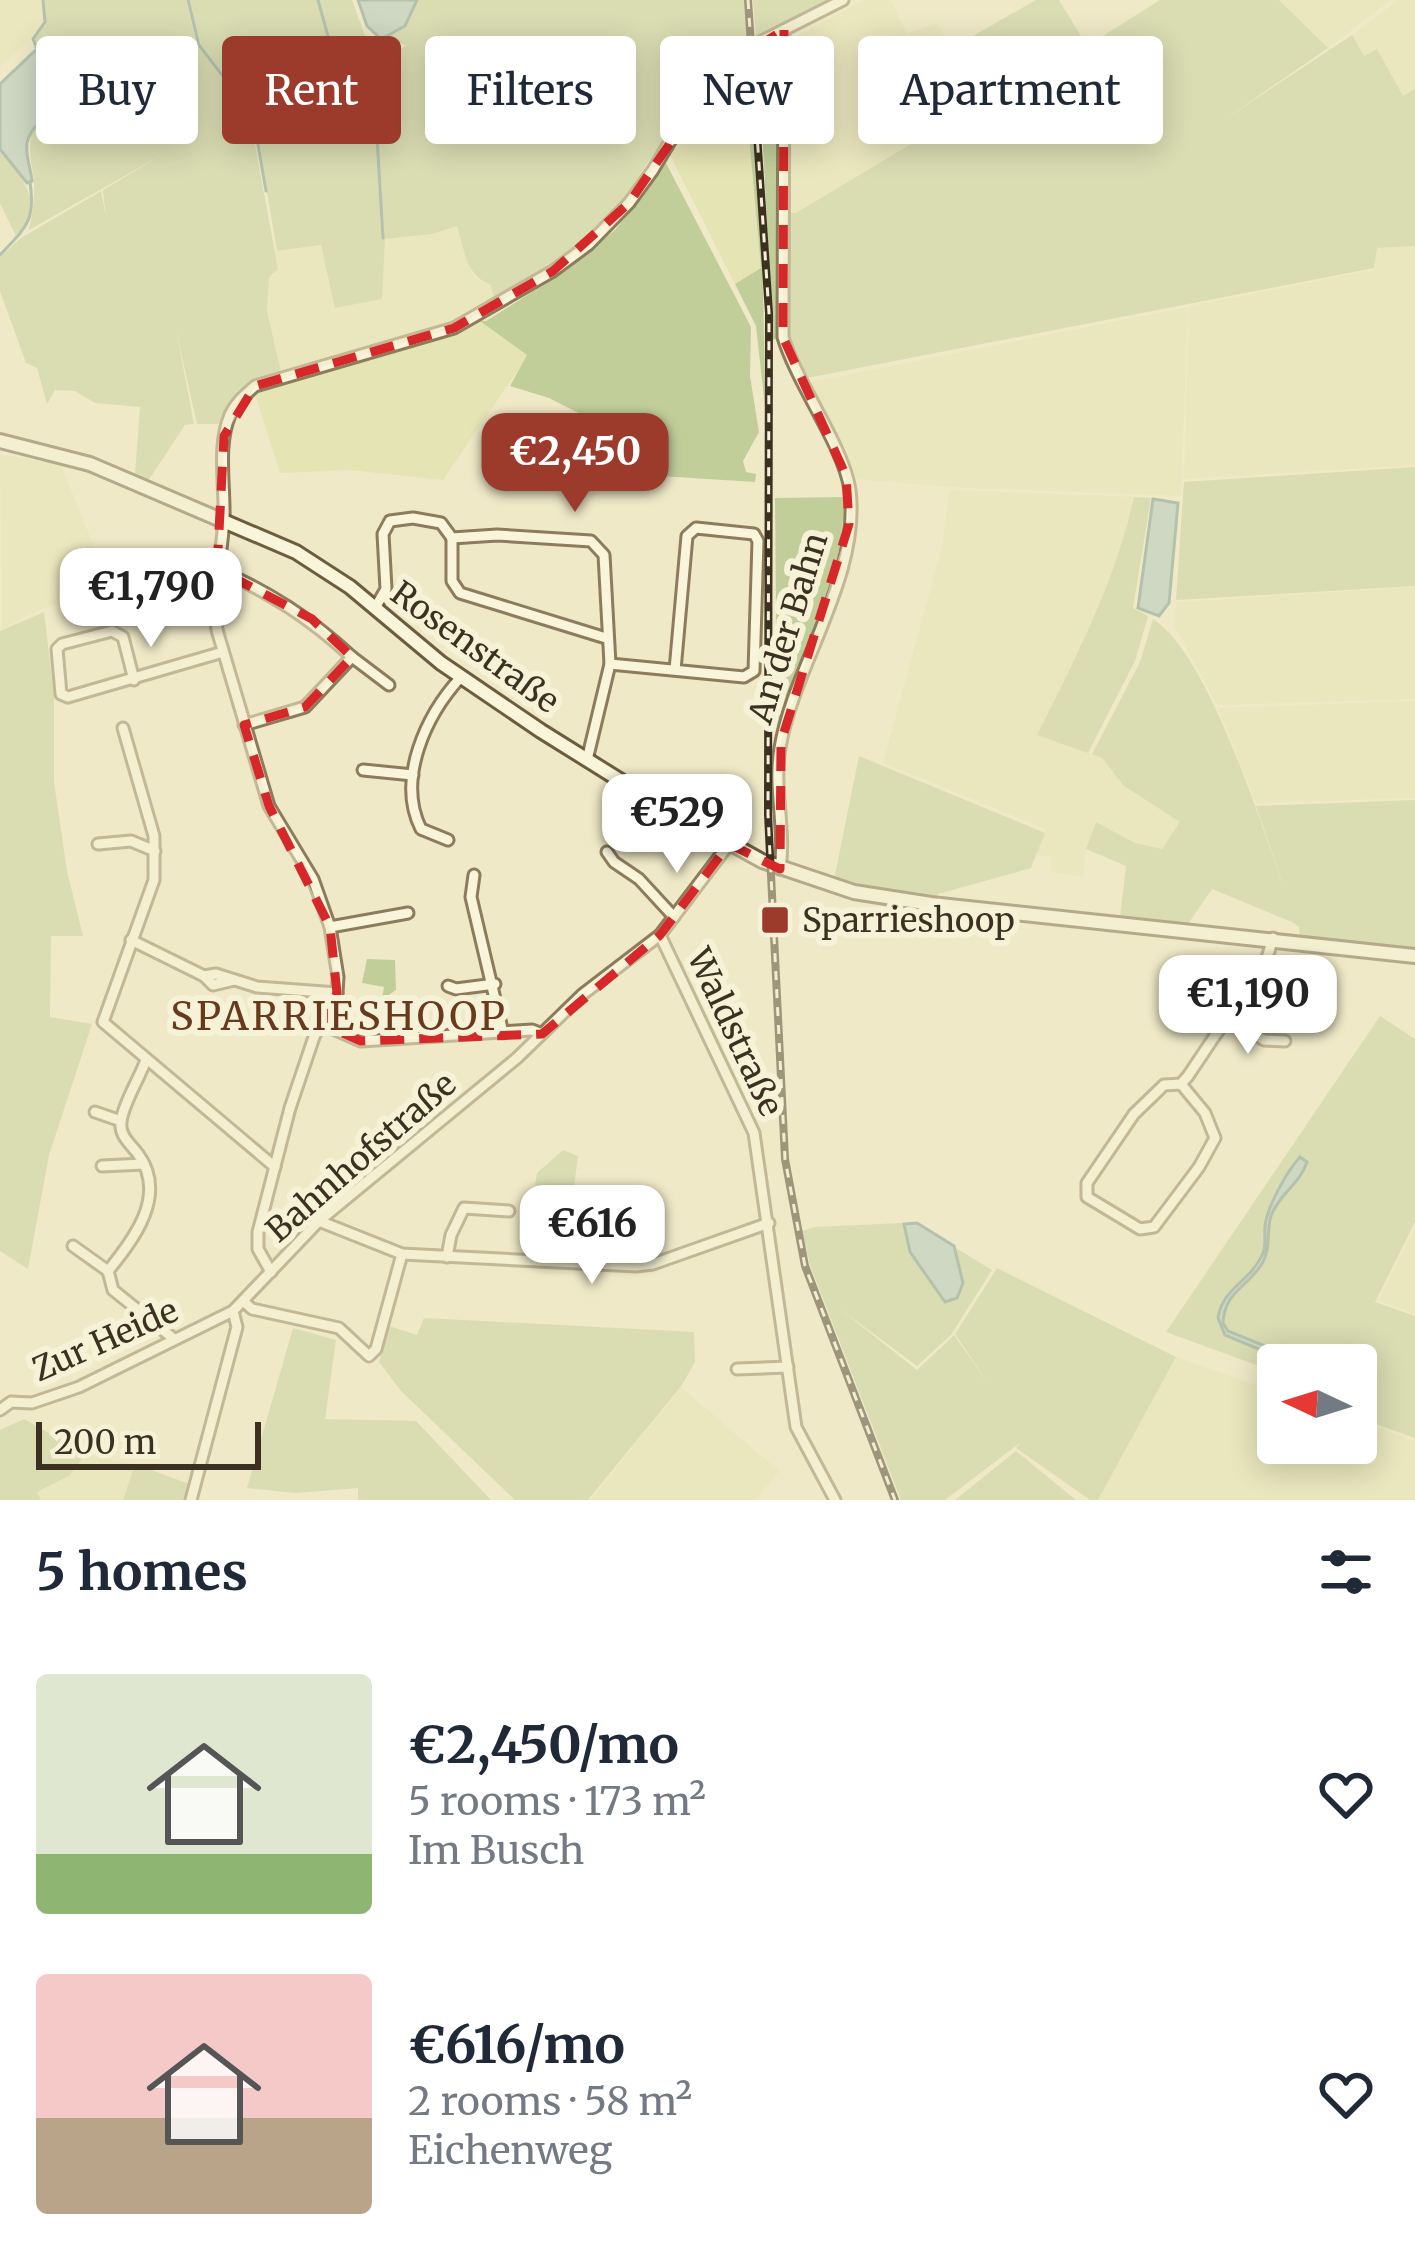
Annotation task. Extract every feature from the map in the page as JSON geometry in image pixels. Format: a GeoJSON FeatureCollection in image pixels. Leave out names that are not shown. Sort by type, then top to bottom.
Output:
{"type":"FeatureCollection","features":[{"type":"Feature","properties":{"kind":"main road","name":"Rosenstraße"},"geometry":{"type":"LineString","coordinates":[[0,441],[90,464],[296,552],[461,677],[587,760],[780,869],[854,892],[932,904],[1415,956]]}},
{"type":"Feature","properties":{"kind":"street"},"geometry":{"type":"LineString","coordinates":[[271,1272],[258,1249],[258,1232],[290,1108],[337,993],[331,927],[313,879],[269,806],[214,609],[224,521],[224,436],[230,416],[255,386],[437,334],[496,307],[553,271],[604,230],[653,170],[693,103],[721,69],[752,46],[844,0]]}},
{"type":"Feature","properties":{"kind":"street","name":"An der Bahn"},"geometry":{"type":"LineString","coordinates":[[780,869],[781,742],[842,567],[850,490],[790,362],[783,337],[784,31]]}},
{"type":"Feature","properties":{"kind":"street"},"geometry":{"type":"LineString","coordinates":[[375,608],[386,590],[382,534],[386,523],[413,518],[441,523],[452,538],[452,580],[460,593],[606,638]]}},
{"type":"Feature","properties":{"kind":"street"},"geometry":{"type":"LineString","coordinates":[[610,664],[744,677],[754,671],[758,541],[754,534],[696,529],[687,536],[675,670]]}},
{"type":"Feature","properties":{"kind":"street"},"geometry":{"type":"LineString","coordinates":[[452,538],[496,535],[591,541],[604,555],[610,664],[587,760]]}},
{"type":"Feature","properties":{"kind":"street"},"geometry":{"type":"LineString","coordinates":[[217,569],[266,591],[312,620],[389,686]]}},
{"type":"Feature","properties":{"kind":"street"},"geometry":{"type":"LineString","coordinates":[[134,680],[118,633],[62,644],[58,649],[61,694],[68,697],[134,680],[223,652]]}},
{"type":"Feature","properties":{"kind":"street"},"geometry":{"type":"LineString","coordinates":[[244,725],[305,707],[352,657]]}},
{"type":"Feature","properties":{"kind":"street"},"geometry":{"type":"LineString","coordinates":[[448,840],[421,829],[413,813],[413,775],[426,728],[461,677]]}},
{"type":"Feature","properties":{"kind":"street"},"geometry":{"type":"LineString","coordinates":[[123,728],[154,836],[154,880],[103,1022],[275,1168]]}},
{"type":"Feature","properties":{"kind":"street"},"geometry":{"type":"LineString","coordinates":[[363,770],[413,775]]}},
{"type":"Feature","properties":{"kind":"street"},"geometry":{"type":"LineString","coordinates":[[98,844],[130,842],[155,851]]}},
{"type":"Feature","properties":{"kind":"street","name":"Bahnhofstraße"},"geometry":{"type":"LineString","coordinates":[[233,1311],[320,1221],[583,994],[660,935],[729,844]]}},
{"type":"Feature","properties":{"kind":"street"},"geometry":{"type":"LineString","coordinates":[[607,853],[674,917]]}},
{"type":"Feature","properties":{"kind":"street"},"geometry":{"type":"LineString","coordinates":[[474,875],[471,897],[503,1033]]}},
{"type":"Feature","properties":{"kind":"street"},"geometry":{"type":"LineString","coordinates":[[331,927],[408,913]]}},
{"type":"Feature","properties":{"kind":"street","name":"Waldstraße"},"geometry":{"type":"LineString","coordinates":[[660,935],[754,1133],[796,1427],[835,1500]]}},
{"type":"Feature","properties":{"kind":"street"},"geometry":{"type":"LineString","coordinates":[[1181,1084],[1268,958],[1273,938]]}},
{"type":"Feature","properties":{"kind":"street"},"geometry":{"type":"LineString","coordinates":[[131,940],[204,976],[217,974],[257,987],[337,993]]}},
{"type":"Feature","properties":{"kind":"street"},"geometry":{"type":"LineString","coordinates":[[448,986],[495,984]]}},
{"type":"Feature","properties":{"kind":"street"},"geometry":{"type":"LineString","coordinates":[[1229,1018],[1264,1040],[1285,1041]]}},
{"type":"Feature","properties":{"kind":"street"},"geometry":{"type":"LineString","coordinates":[[322,1024],[361,1041],[532,1030],[542,1034]]}},
{"type":"Feature","properties":{"kind":"street"},"geometry":{"type":"LineString","coordinates":[[146,1060],[121,1121],[122,1135],[144,1164],[150,1181],[147,1209],[138,1232],[109,1271],[112,1290],[174,1339]]}},
{"type":"Feature","properties":{"kind":"street"},"geometry":{"type":"LineString","coordinates":[[1164,1084],[1181,1084],[1205,1112],[1215,1138],[1154,1227],[1140,1229],[1087,1196],[1087,1183],[1135,1114],[1164,1084]]}},
{"type":"Feature","properties":{"kind":"street"},"geometry":{"type":"LineString","coordinates":[[94,1112],[121,1121]]}},
{"type":"Feature","properties":{"kind":"street"},"geometry":{"type":"LineString","coordinates":[[102,1166],[144,1164]]}},
{"type":"Feature","properties":{"kind":"street"},"geometry":{"type":"LineString","coordinates":[[598,1265],[607,1194],[645,1202],[654,1227]]}},
{"type":"Feature","properties":{"kind":"street"},"geometry":{"type":"LineString","coordinates":[[447,1257],[451,1234],[464,1208],[509,1211]]}},
{"type":"Feature","properties":{"kind":"street"},"geometry":{"type":"LineString","coordinates":[[550,1214],[602,1217]]}},
{"type":"Feature","properties":{"kind":"street"},"geometry":{"type":"LineString","coordinates":[[320,1221],[402,1254],[598,1265],[653,1264],[770,1223]]}},
{"type":"Feature","properties":{"kind":"street"},"geometry":{"type":"LineString","coordinates":[[73,1246],[109,1271]]}},
{"type":"Feature","properties":{"kind":"street"},"geometry":{"type":"LineString","coordinates":[[243,1301],[252,1309],[339,1328],[369,1356],[376,1348],[402,1254]]}},
{"type":"Feature","properties":{"kind":"street"},"geometry":{"type":"LineString","coordinates":[[192,1500],[237,1327],[233,1311]]}},
{"type":"Feature","properties":{"kind":"street","name":"Zur Heide"},"geometry":{"type":"LineString","coordinates":[[0,1409],[11,1402],[32,1403],[79,1387],[233,1311]]}},
{"type":"Feature","properties":{"kind":"street"},"geometry":{"type":"LineString","coordinates":[[736,1369],[788,1367]]}},
{"type":"Feature","properties":{"kind":"street"},"geometry":{"type":"LineString","coordinates":[[0,1396],[11,1402]]}},
{"type":"Feature","properties":{"kind":"highlighted area"},"geometry":{"type":"Polygon","coordinates":[[[784,30],[783,337],[846,476],[849,524],[781,742],[780,869],[729,844],[660,935],[542,1034],[361,1041],[322,1024],[337,993],[330,927],[269,806],[244,725],[305,707],[352,657],[312,619],[217,569],[224,436],[255,386],[454,328],[553,271],[629,203],[721,69],[784,30]]]}},
{"type":"Feature","properties":{"kind":"green space"},"geometry":{"type":"Polygon","coordinates":[[[0,0],[42,0],[43,22],[37,34],[0,66],[0,0]]]}},
{"type":"Feature","properties":{"kind":"green space"},"geometry":{"type":"Polygon","coordinates":[[[44,0],[186,0],[195,36],[37,36],[46,23],[44,0]]]}},
{"type":"Feature","properties":{"kind":"green space"},"geometry":{"type":"Polygon","coordinates":[[[189,0],[352,0],[365,36],[222,36],[222,73],[201,45],[189,0]]]}},
{"type":"Feature","properties":{"kind":"green space"},"geometry":{"type":"Polygon","coordinates":[[[417,0],[746,0],[749,36],[660,36],[661,144],[609,217],[583,241],[495,300],[490,284],[471,268],[457,226],[433,234],[385,239],[382,299],[335,308],[321,245],[277,251],[259,144],[401,144],[401,49],[407,45],[401,44],[401,36],[387,36],[405,26],[417,0]]]}},
{"type":"Feature","properties":{"kind":"green space"},"geometry":{"type":"Polygon","coordinates":[[[753,0],[838,0],[764,36],[756,36],[753,0]]]}},
{"type":"Feature","properties":{"kind":"green space"},"geometry":{"type":"Polygon","coordinates":[[[865,0],[891,0],[907,34],[937,22],[944,36],[858,36],[858,144],[912,144],[796,214],[785,213],[789,144],[834,144],[834,36],[797,36],[865,0]]]}},
{"type":"Feature","properties":{"kind":"green space"},"geometry":{"type":"Polygon","coordinates":[[[1036,0],[1059,0],[1081,36],[973,36],[1036,0]]]}},
{"type":"Feature","properties":{"kind":"green space"},"geometry":{"type":"Polygon","coordinates":[[[1160,0],[1279,0],[1328,48],[1225,119],[1352,35],[1364,56],[1377,49],[1403,96],[1415,89],[1415,246],[1377,248],[1374,268],[807,378],[787,338],[785,213],[796,213],[911,144],[1163,144],[1163,36],[1103,36],[1160,0]]]}},
{"type":"Feature","properties":{"kind":"green space"},"geometry":{"type":"Polygon","coordinates":[[[1279,0],[1391,0],[1328,48],[1279,0]]]}},
{"type":"Feature","properties":{"kind":"green space"},"geometry":{"type":"Polygon","coordinates":[[[1398,0],[1415,0],[1415,89],[1403,97],[1377,50],[1364,56],[1352,35],[1398,0]]]}},
{"type":"Feature","properties":{"kind":"green space"},"geometry":{"type":"Polygon","coordinates":[[[198,46],[222,79],[222,144],[255,144],[278,269],[269,277],[267,311],[281,372],[245,392],[219,424],[197,424],[176,330],[194,424],[185,425],[148,481],[135,474],[140,407],[95,403],[75,391],[55,390],[47,404],[37,368],[26,363],[0,291],[0,257],[21,238],[101,191],[106,217],[103,190],[167,152],[29,230],[34,187],[32,135],[36,127],[36,144],[198,144],[198,46]]]}},
{"type":"Feature","properties":{"kind":"green space"},"geometry":{"type":"Polygon","coordinates":[[[674,144],[750,144],[761,269],[735,284],[668,151],[674,144]]]}},
{"type":"Feature","properties":{"kind":"green space"},"geometry":{"type":"Polygon","coordinates":[[[750,144],[756,144],[762,216],[765,407],[756,326],[735,284],[761,268],[750,144]]]}},
{"type":"Feature","properties":{"kind":"green space"},"geometry":{"type":"Polygon","coordinates":[[[763,144],[782,144],[781,337],[773,340],[763,144]]]}},
{"type":"Feature","properties":{"kind":"green space"},"geometry":{"type":"Polygon","coordinates":[[[0,150],[23,181],[31,203],[26,225],[16,236],[0,203],[0,150]]]}},
{"type":"Feature","properties":{"kind":"green space"},"geometry":{"type":"Polygon","coordinates":[[[666,163],[751,327],[750,376],[759,432],[743,461],[746,472],[756,474],[755,482],[612,473],[614,431],[549,398],[510,386],[527,355],[480,321],[567,270],[616,229],[666,163]]]}},
{"type":"Feature","properties":{"kind":"green space"},"geometry":{"type":"Polygon","coordinates":[[[458,225],[472,274],[490,284],[495,300],[461,321],[281,372],[267,311],[269,277],[278,269],[275,252],[321,245],[381,299],[384,239],[433,234],[458,225]]]}},
{"type":"Feature","properties":{"kind":"green space"},"geometry":{"type":"Polygon","coordinates":[[[1415,246],[1415,465],[1184,479],[1189,306],[1374,270],[1376,248],[1415,246]]]}},
{"type":"Feature","properties":{"kind":"green space"},"geometry":{"type":"Polygon","coordinates":[[[1188,307],[1181,496],[856,479],[809,382],[1188,307]]]}},
{"type":"Feature","properties":{"kind":"green space"},"geometry":{"type":"Polygon","coordinates":[[[480,321],[528,355],[443,480],[351,470],[280,473],[255,394],[296,377],[449,336],[480,321]]]}},
{"type":"Feature","properties":{"kind":"green space"},"geometry":{"type":"Polygon","coordinates":[[[0,454],[61,465],[111,589],[41,609],[2,629],[0,454]]]}},
{"type":"Feature","properties":{"kind":"green space"},"geometry":{"type":"Polygon","coordinates":[[[1415,467],[1415,586],[1176,600],[1184,482],[1415,467]]]}},
{"type":"Feature","properties":{"kind":"green space"},"geometry":{"type":"Polygon","coordinates":[[[949,490],[1134,497],[1104,600],[1038,734],[1102,758],[1125,786],[1180,822],[1162,849],[1135,843],[1097,822],[1086,849],[1083,877],[1050,871],[1051,857],[1036,855],[1046,829],[883,763],[942,547],[949,490]]]}},
{"type":"Feature","properties":{"kind":"green space"},"geometry":{"type":"Polygon","coordinates":[[[846,497],[837,564],[777,734],[775,498],[846,497]]]}},
{"type":"Feature","properties":{"kind":"green space"},"geometry":{"type":"Polygon","coordinates":[[[1134,497],[1151,498],[1133,608],[1148,616],[1135,661],[1088,753],[1037,735],[1105,590],[1134,497]]]}},
{"type":"Feature","properties":{"kind":"green space"},"geometry":{"type":"Polygon","coordinates":[[[1415,587],[1415,699],[1217,705],[1175,627],[1176,602],[1415,587]]]}},
{"type":"Feature","properties":{"kind":"green space"},"geometry":{"type":"Polygon","coordinates":[[[44,612],[54,697],[54,782],[67,871],[83,936],[51,936],[50,1017],[92,1024],[49,1155],[28,1269],[0,1251],[0,631],[44,612]]]}},
{"type":"Feature","properties":{"kind":"green space"},"geometry":{"type":"Polygon","coordinates":[[[1153,619],[1173,638],[1213,703],[1285,890],[1256,806],[1415,800],[1415,952],[1300,937],[1299,927],[1292,922],[1212,889],[1188,924],[1120,918],[1126,866],[1086,849],[1096,822],[1135,843],[1162,849],[1180,822],[1124,786],[1102,758],[1092,754],[1140,662],[1153,619]]]}},
{"type":"Feature","properties":{"kind":"green space"},"geometry":{"type":"Polygon","coordinates":[[[1415,701],[1415,798],[1256,803],[1218,708],[1415,701]]]}},
{"type":"Feature","properties":{"kind":"green space"},"geometry":{"type":"Polygon","coordinates":[[[859,756],[1045,833],[1031,868],[938,894],[937,899],[834,880],[859,756]]]}},
{"type":"Feature","properties":{"kind":"green space"},"geometry":{"type":"Polygon","coordinates":[[[367,959],[395,960],[396,990],[389,995],[384,1020],[378,1019],[384,987],[362,983],[367,959]]]}},
{"type":"Feature","properties":{"kind":"green space"},"geometry":{"type":"Polygon","coordinates":[[[1380,1016],[1415,1039],[1415,1222],[1375,1302],[1415,1316],[1415,1438],[1377,1424],[1377,1344],[1257,1344],[1257,1365],[1166,1332],[1380,1016]]]}},
{"type":"Feature","properties":{"kind":"green space"},"geometry":{"type":"Polygon","coordinates":[[[563,1150],[578,1156],[574,1187],[535,1185],[537,1173],[563,1150]]]}},
{"type":"Feature","properties":{"kind":"green space"},"geometry":{"type":"Polygon","coordinates":[[[903,1223],[909,1252],[944,1303],[958,1299],[963,1283],[956,1248],[992,1270],[951,1335],[917,1366],[840,1309],[917,1370],[954,1335],[990,1386],[955,1334],[997,1268],[1176,1357],[1098,1500],[1090,1500],[1016,1448],[1021,1442],[945,1500],[901,1500],[810,1265],[802,1231],[903,1223]]]}},
{"type":"Feature","properties":{"kind":"green space"},"geometry":{"type":"Polygon","coordinates":[[[1415,1228],[1415,1314],[1378,1301],[1415,1228]]]}},
{"type":"Feature","properties":{"kind":"green space"},"geometry":{"type":"Polygon","coordinates":[[[424,1318],[694,1332],[695,1362],[682,1385],[588,1500],[515,1500],[401,1391],[379,1362],[389,1326],[417,1335],[424,1318]]]}},
{"type":"Feature","properties":{"kind":"green space"},"geometry":{"type":"Polygon","coordinates":[[[293,1328],[336,1340],[325,1419],[416,1421],[491,1500],[358,1500],[358,1488],[296,1493],[247,1488],[293,1328]]]}},
{"type":"Feature","properties":{"kind":"green space"},"geometry":{"type":"Polygon","coordinates":[[[1176,1357],[1257,1386],[1257,1464],[1377,1464],[1377,1427],[1415,1441],[1415,1500],[1098,1500],[1176,1357]]]}},
{"type":"Feature","properties":{"kind":"green space"},"geometry":{"type":"Polygon","coordinates":[[[681,1387],[779,1471],[756,1500],[590,1500],[681,1387]]]}},
{"type":"Feature","properties":{"kind":"green space"},"geometry":{"type":"Polygon","coordinates":[[[24,1419],[86,1454],[69,1476],[37,1492],[41,1500],[0,1500],[0,1430],[24,1419]]]}},
{"type":"Feature","properties":{"kind":"green space"},"geometry":{"type":"Polygon","coordinates":[[[1016,1451],[1076,1500],[955,1500],[1016,1451]]]}},
{"type":"Feature","properties":{"kind":"green space"},"geometry":{"type":"Polygon","coordinates":[[[86,1454],[135,1465],[123,1500],[41,1500],[36,1492],[69,1476],[86,1454]]]}},
{"type":"Feature","properties":{"kind":"green space"},"geometry":{"type":"Polygon","coordinates":[[[135,1464],[189,1484],[184,1500],[123,1500],[135,1464]]]}},
{"type":"Feature","properties":{"kind":"water"},"geometry":{"type":"Polygon","coordinates":[[[358,0],[417,0],[405,26],[387,36],[378,36],[367,26],[358,0]]]}},
{"type":"Feature","properties":{"kind":"water"},"geometry":{"type":"Polygon","coordinates":[[[36,50],[36,127],[27,143],[32,181],[27,183],[0,149],[0,84],[36,50]]]}},
{"type":"Feature","properties":{"kind":"water"},"geometry":{"type":"Polygon","coordinates":[[[1153,499],[1178,503],[1169,603],[1159,616],[1138,608],[1153,499]]]}},
{"type":"Feature","properties":{"kind":"water"},"geometry":{"type":"Polygon","coordinates":[[[1300,1157],[1307,1162],[1271,1216],[1263,1262],[1224,1312],[1228,1331],[1260,1344],[1257,1348],[1225,1335],[1218,1318],[1225,1299],[1262,1255],[1269,1209],[1300,1157]]]}},
{"type":"Feature","properties":{"kind":"water"},"geometry":{"type":"Polygon","coordinates":[[[917,1223],[954,1246],[963,1283],[957,1298],[945,1302],[910,1252],[904,1224],[917,1223]]]}},
{"type":"Feature","properties":{"kind":"waterway"},"geometry":{"type":"LineString","coordinates":[[36,46],[33,39],[45,22],[43,0]]}},
{"type":"Feature","properties":{"kind":"waterway"},"geometry":{"type":"LineString","coordinates":[[188,0],[199,45],[253,116],[266,191]]}},
{"type":"Feature","properties":{"kind":"waterway"},"geometry":{"type":"LineString","coordinates":[[318,0],[338,72],[352,90],[374,87],[383,238]]}},
{"type":"Feature","properties":{"kind":"waterway"},"geometry":{"type":"LineString","coordinates":[[0,255],[27,223],[30,182]]}},
{"type":"Feature","properties":{"kind":"railway"},"geometry":{"type":"LineString","coordinates":[[748,0],[769,313],[768,814],[785,1159],[805,1266],[895,1500]]}},
{"type":"Feature","properties":{"kind":"place","name":"Sparrieshoop"},"geometry":{"type":"Point","coordinates":[775,920]}},
{"type":"Feature","properties":{"kind":"district","name":"SPARRIESHOOP"},"geometry":{"type":"Point","coordinates":[339,1016]}}]}
